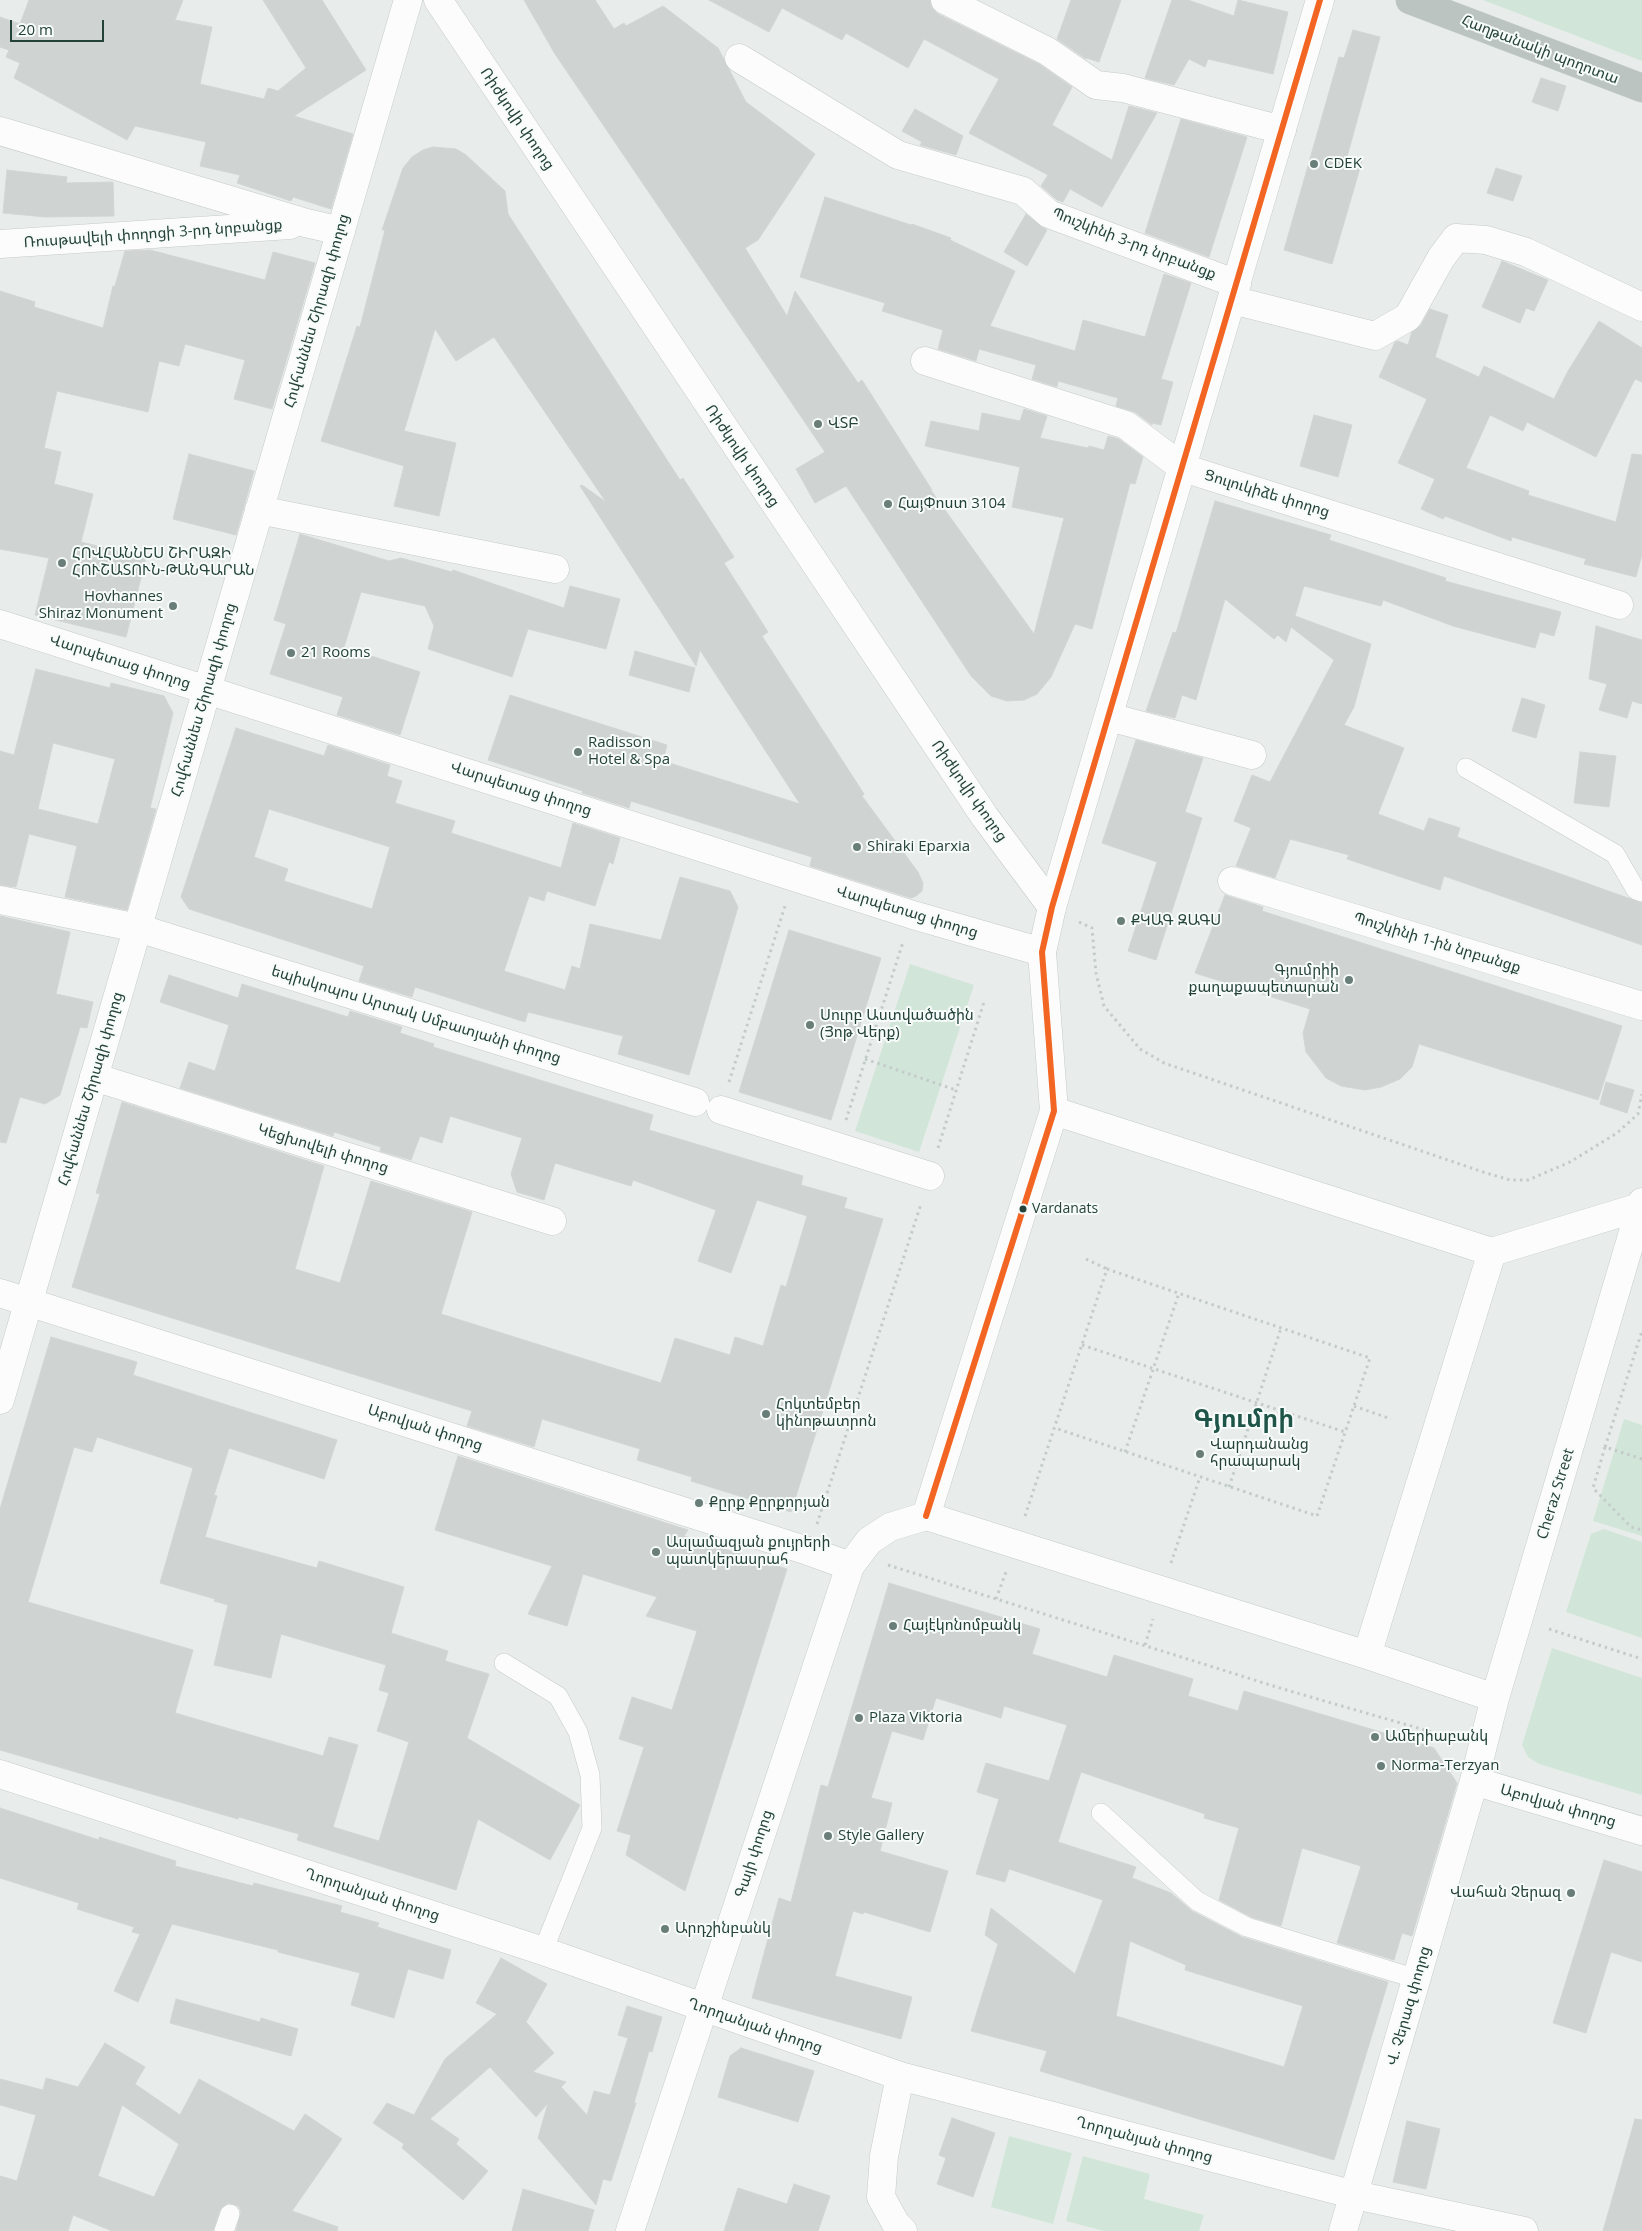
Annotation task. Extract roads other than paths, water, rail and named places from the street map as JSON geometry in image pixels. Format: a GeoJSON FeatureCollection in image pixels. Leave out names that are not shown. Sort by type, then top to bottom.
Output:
{"type":"FeatureCollection","features":[{"type":"Feature","properties":{"kind":"highway","name":"Հաղթանակի պողոտա"},"geometry":{"type":"LineString","coordinates":[[1410,0],[1642,88]]}},
{"type":"Feature","properties":{"kind":"street","name":"Հովհաննես Շիրազի փողոց"},"geometry":{"type":"LineString","coordinates":[[0,1400],[408,0]]}},
{"type":"Feature","properties":{"kind":"street","name":"Ռիժկովի փողոց"},"geometry":{"type":"LineString","coordinates":[[438,0],[980,809],[1052,908]]}},
{"type":"Feature","properties":{"kind":"street"},"geometry":{"type":"LineString","coordinates":[[945,0],[1046,51],[1096,85],[1124,88],[1282,130]]}},
{"type":"Feature","properties":{"kind":"street"},"geometry":{"type":"LineString","coordinates":[[1320,0],[1052,908],[1042,952],[1054,1112],[926,1516],[1367,1655],[1495,1698]]}},
{"type":"Feature","properties":{"kind":"street","name":"Պուշկինի 3-րդ նրբանցք"},"geometry":{"type":"LineString","coordinates":[[739,58],[898,155],[1024,191],[1049,214],[1234,292],[1375,336],[1408,317],[1441,258],[1456,238],[1486,240],[1526,252],[1642,307]]}},
{"type":"Feature","properties":{"kind":"street"},"geometry":{"type":"LineString","coordinates":[[0,131],[306,223],[341,231]]}},
{"type":"Feature","properties":{"kind":"street","name":"Ռուսթավելի փողոցի 3-րդ նրբանցք"},"geometry":{"type":"LineString","coordinates":[[0,244],[306,223]]}},
{"type":"Feature","properties":{"kind":"street","name":"Ցուլուկիձե փողոց"},"geometry":{"type":"LineString","coordinates":[[925,361],[1126,425],[1183,468],[1620,604]]}},
{"type":"Feature","properties":{"kind":"street"},"geometry":{"type":"LineString","coordinates":[[259,510],[555,569]]}},
{"type":"Feature","properties":{"kind":"street","name":"Վարպետաց փողոց"},"geometry":{"type":"LineString","coordinates":[[0,624],[913,915],[1042,952]]}},
{"type":"Feature","properties":{"kind":"street"},"geometry":{"type":"LineString","coordinates":[[1109,717],[1252,755]]}},
{"type":"Feature","properties":{"kind":"street","name":"Պուշկինի 1-ին նրբանցք"},"geometry":{"type":"LineString","coordinates":[[1232,881],[1642,1006]]}},
{"type":"Feature","properties":{"kind":"street","name":"եպիսկոպոս Արտակ Սմբատյանի փողոց"},"geometry":{"type":"LineString","coordinates":[[0,900],[138,928],[930,1176]]}},
{"type":"Feature","properties":{"kind":"street","name":"Կեցխովելի փողոց"},"geometry":{"type":"LineString","coordinates":[[94,1077],[552,1221]]}},
{"type":"Feature","properties":{"kind":"street"},"geometry":{"type":"LineString","coordinates":[[1054,1112],[1492,1252],[1641,1206]]}},
{"type":"Feature","properties":{"kind":"street","name":"Cheraz Street"},"geometry":{"type":"LineString","coordinates":[[1474,1781],[1495,1698],[1641,1206]]}},
{"type":"Feature","properties":{"kind":"street"},"geometry":{"type":"LineString","coordinates":[[1367,1655],[1492,1252]]}},
{"type":"Feature","properties":{"kind":"street","name":"Աբովյան փողոց"},"geometry":{"type":"LineString","coordinates":[[0,1293],[808,1551],[854,1561]]}},
{"type":"Feature","properties":{"kind":"street","name":"Գայի փողոց"},"geometry":{"type":"LineString","coordinates":[[630,2231],[854,1561],[870,1542],[890,1527],[926,1516]]}},
{"type":"Feature","properties":{"kind":"street","name":"Ղորղանյան փողոց"},"geometry":{"type":"LineString","coordinates":[[0,1774],[543,1951],[900,2076],[1355,2195],[1524,2231]]}},
{"type":"Feature","properties":{"kind":"street","name":"Աբովյան փողոց"},"geometry":{"type":"LineString","coordinates":[[1474,1781],[1642,1831]]}},
{"type":"Feature","properties":{"kind":"street","name":"Վ. Չերազ փողոց"},"geometry":{"type":"LineString","coordinates":[[1343,2231],[1474,1781]]}},
{"type":"Feature","properties":{"kind":"street"},"geometry":{"type":"LineString","coordinates":[[900,2076],[884,2156],[881,2197],[896,2224],[903,2231]]}},
{"type":"Feature","properties":{"kind":"lane"},"geometry":{"type":"LineString","coordinates":[[1466,768],[1615,854],[1636,890],[1642,892]]}},
{"type":"Feature","properties":{"kind":"lane"},"geometry":{"type":"LineString","coordinates":[[504,1663],[558,1696],[578,1732],[590,1775],[592,1828],[543,1951]]}},
{"type":"Feature","properties":{"kind":"lane"},"geometry":{"type":"LineString","coordinates":[[1100,1813],[1197,1901],[1247,1927],[1417,1979]]}},
{"type":"Feature","properties":{"kind":"place","name":"CDEK"},"geometry":{"type":"Point","coordinates":[1314,164]}},
{"type":"Feature","properties":{"kind":"place","name":"ՎՏԲ"},"geometry":{"type":"Point","coordinates":[818,424]}},
{"type":"Feature","properties":{"kind":"place","name":"ՀայՓոստ 3104"},"geometry":{"type":"Point","coordinates":[888,504]}},
{"type":"Feature","properties":{"kind":"place","name":"ՀՈՎՀԱՆՆԵՍ ՇԻՐԱԶԻ ՀՈՒՇԱՏՈՒՆ-ԹԱՆԳԱՐԱՆ"},"geometry":{"type":"Point","coordinates":[62,563]}},
{"type":"Feature","properties":{"kind":"place","name":"Hovhannes Shiraz Monument"},"geometry":{"type":"Point","coordinates":[173,606]}},
{"type":"Feature","properties":{"kind":"place","name":"21 Rooms"},"geometry":{"type":"Point","coordinates":[291,653]}},
{"type":"Feature","properties":{"kind":"place","name":"Radisson Hotel & Spa"},"geometry":{"type":"Point","coordinates":[578,752]}},
{"type":"Feature","properties":{"kind":"place","name":"Shiraki Eparxia"},"geometry":{"type":"Point","coordinates":[857,847]}},
{"type":"Feature","properties":{"kind":"place","name":"ՔԿԱԳ ԶԱԳՍ"},"geometry":{"type":"Point","coordinates":[1121,921]}},
{"type":"Feature","properties":{"kind":"place","name":"Գյումրիի քաղաքապետարան"},"geometry":{"type":"Point","coordinates":[1349,980]}},
{"type":"Feature","properties":{"kind":"place","name":"Սուրբ Աստվածածին (Յոթ Վերք)"},"geometry":{"type":"Point","coordinates":[810,1025]}},
{"type":"Feature","properties":{"kind":"place","name":"Vardanats"},"geometry":{"type":"Point","coordinates":[1023,1209]}},
{"type":"Feature","properties":{"kind":"place","name":"Հոկտեմբեր կինոթատրոն"},"geometry":{"type":"Point","coordinates":[766,1414]}},
{"type":"Feature","properties":{"kind":"place","name":"Վարդանանց հրապարակ"},"geometry":{"type":"Point","coordinates":[1200,1454]}},
{"type":"Feature","properties":{"kind":"place","name":"Քըրք Քըրքորյան"},"geometry":{"type":"Point","coordinates":[699,1503]}},
{"type":"Feature","properties":{"kind":"place","name":"Ասլամազյան քույրերի պատկերասրահ"},"geometry":{"type":"Point","coordinates":[656,1552]}},
{"type":"Feature","properties":{"kind":"place","name":"Հայէկոնոմբանկ"},"geometry":{"type":"Point","coordinates":[893,1626]}},
{"type":"Feature","properties":{"kind":"place","name":"Plaza Viktoria"},"geometry":{"type":"Point","coordinates":[859,1718]}},
{"type":"Feature","properties":{"kind":"place","name":"Ամերիաբանկ"},"geometry":{"type":"Point","coordinates":[1375,1737]}},
{"type":"Feature","properties":{"kind":"place","name":"Norma-Terzyan"},"geometry":{"type":"Point","coordinates":[1381,1766]}},
{"type":"Feature","properties":{"kind":"place","name":"Style Gallery"},"geometry":{"type":"Point","coordinates":[828,1836]}},
{"type":"Feature","properties":{"kind":"place","name":"Վահան Չերազ"},"geometry":{"type":"Point","coordinates":[1571,1893]}},
{"type":"Feature","properties":{"kind":"place","name":"Արդշինբանկ"},"geometry":{"type":"Point","coordinates":[665,1929]}},
{"type":"Feature","properties":{"kind":"district","name":"Գյումրի"},"geometry":{"type":"Point","coordinates":[1244,1420]}}]}
